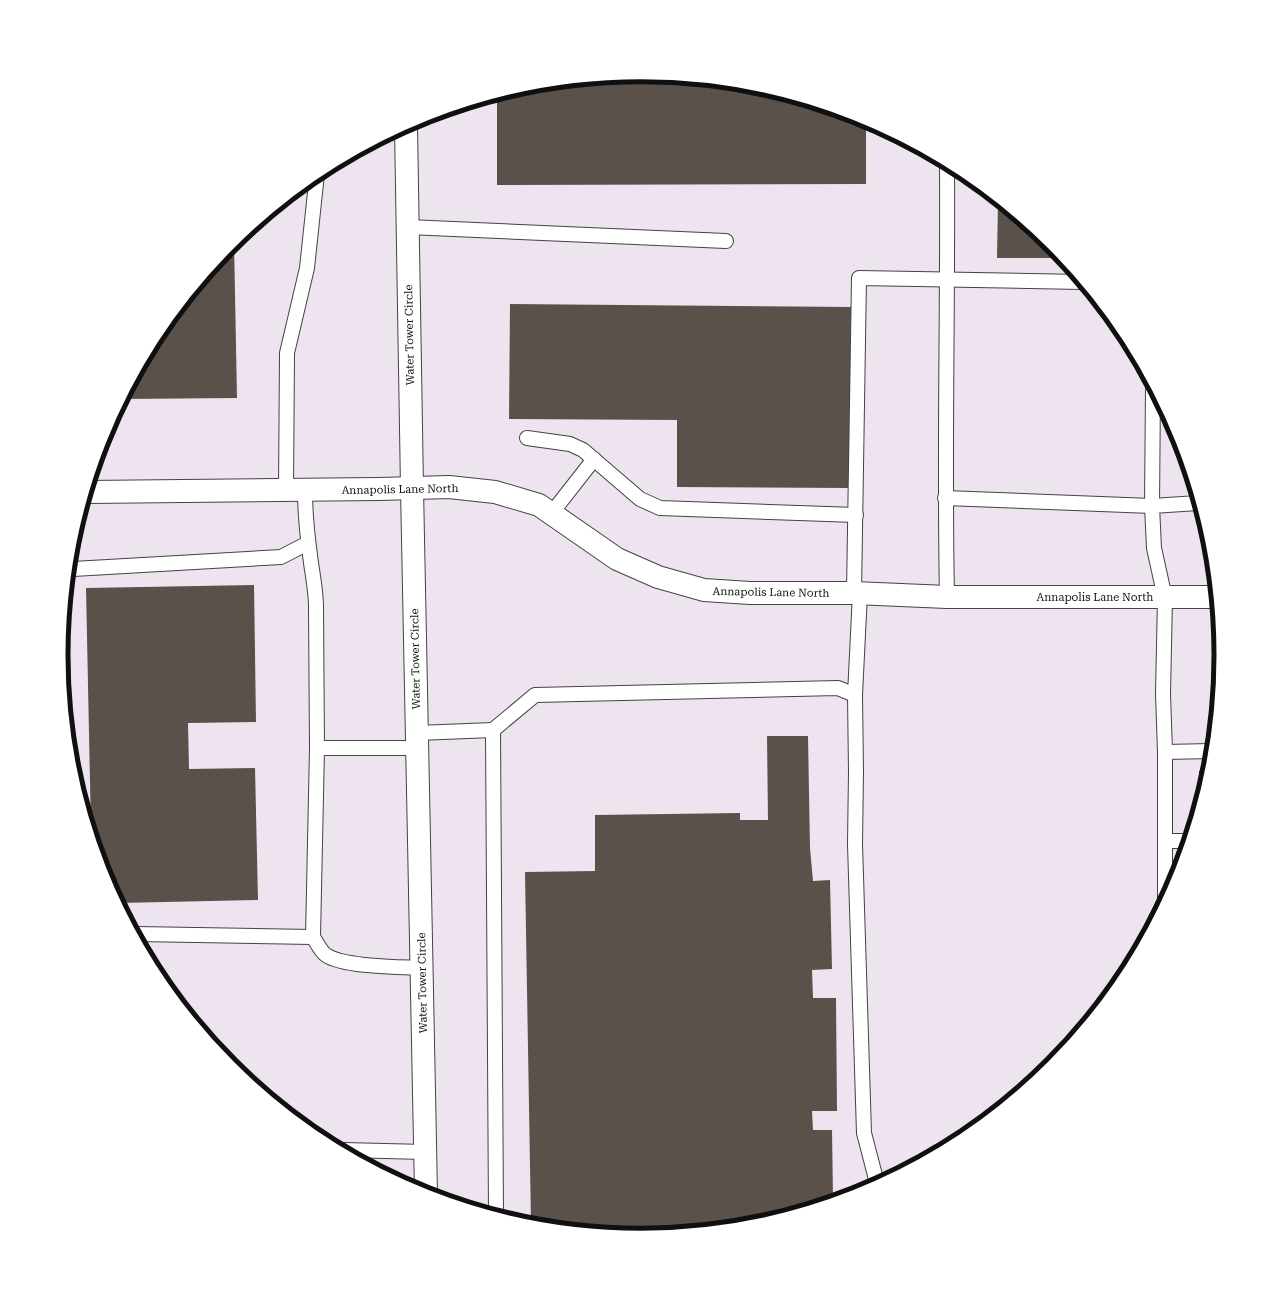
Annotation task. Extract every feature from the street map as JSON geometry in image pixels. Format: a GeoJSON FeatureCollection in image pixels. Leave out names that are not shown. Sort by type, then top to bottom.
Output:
{"type":"FeatureCollection","features":[{"type":"Feature","properties":{"kind":"street","name":"Water Tower Circle"},"geometry":{"type":"LineString","coordinates":[[406,132],[426,1185]]}},
{"type":"Feature","properties":{"kind":"street","name":"Annapolis Lane North"},"geometry":{"type":"LineString","coordinates":[[92,492],[449,487],[495,492],[539,505],[617,559],[658,577],[704,590],[750,593],[857,593],[947,597],[1211,597]]}},
{"type":"Feature","properties":{"kind":"lane"},"geometry":{"type":"LineString","coordinates":[[947,170],[948,280],[945,498],[947,597]]}},
{"type":"Feature","properties":{"kind":"lane"},"geometry":{"type":"LineString","coordinates":[[316,183],[307,268],[287,353],[296,490],[306,519],[315,587],[316,607],[317,748],[313,937],[325,954],[332,959],[349,963],[422,968]]}},
{"type":"Feature","properties":{"kind":"lane"},"geometry":{"type":"LineString","coordinates":[[408,227],[726,241]]}},
{"type":"Feature","properties":{"kind":"lane"},"geometry":{"type":"LineString","coordinates":[[875,1177],[864,1133],[855,844],[857,593],[856,515],[859,278],[1076,282]]}},
{"type":"Feature","properties":{"kind":"lane"},"geometry":{"type":"LineString","coordinates":[[1153,397],[1152,506],[1154,548],[1165,598],[1163,694],[1165,752],[1165,885]]}},
{"type":"Feature","properties":{"kind":"lane"},"geometry":{"type":"LineString","coordinates":[[527,438],[570,444],[583,450],[640,499],[660,508],[856,515]]}},
{"type":"Feature","properties":{"kind":"lane"},"geometry":{"type":"LineString","coordinates":[[551,514],[594,459]]}},
{"type":"Feature","properties":{"kind":"lane"},"geometry":{"type":"LineString","coordinates":[[945,498],[1152,506],[1193,503]]}},
{"type":"Feature","properties":{"kind":"lane"},"geometry":{"type":"LineString","coordinates":[[75,567],[281,557],[308,543]]}},
{"type":"Feature","properties":{"kind":"lane"},"geometry":{"type":"LineString","coordinates":[[317,748],[417,740],[493,730],[535,694],[838,688],[855,694]]}},
{"type":"Feature","properties":{"kind":"lane"},"geometry":{"type":"LineString","coordinates":[[493,730],[496,1209]]}},
{"type":"Feature","properties":{"kind":"lane"},"geometry":{"type":"LineString","coordinates":[[1165,752],[1205,751]]}},
{"type":"Feature","properties":{"kind":"lane"},"geometry":{"type":"LineString","coordinates":[[1165,841],[1183,841]]}},
{"type":"Feature","properties":{"kind":"lane"},"geometry":{"type":"LineString","coordinates":[[141,934],[313,937]]}},
{"type":"Feature","properties":{"kind":"lane"},"geometry":{"type":"LineString","coordinates":[[353,1150],[426,1152]]}},
{"type":"Feature","properties":{"kind":"shaded area"},"geometry":{"type":"Polygon","coordinates":[[[641,82],[716,86],[789,101],[825,112],[860,125],[928,158],[990,200],[1019,224],[1046,249],[1096,306],[1137,368],[1155,401],[1184,470],[1194,506],[1203,543],[1213,617],[1213,692],[1209,729],[1203,766],[1184,839],[1155,908],[1137,941],[1096,1003],[1072,1032],[1046,1060],[990,1109],[927,1151],[894,1168],[860,1184],[789,1208],[716,1223],[678,1226],[641,1228],[566,1223],[493,1208],[457,1197],[422,1184],[354,1151],[292,1109],[263,1085],[236,1060],[186,1003],[145,941],[127,908],[98,839],[88,803],[79,766],[69,692],[69,617],[73,580],[79,543],[98,470],[127,401],[145,368],[186,306],[210,277],[236,249],[292,200],[355,158],[388,141],[422,125],[493,101],[566,86],[604,83],[641,82]]]}},
{"type":"Feature","properties":{"kind":"building"},"geometry":{"type":"Polygon","coordinates":[[[641,82],[716,86],[789,101],[825,112],[866,128],[866,184],[497,185],[497,100],[566,86],[641,82]]]}},
{"type":"Feature","properties":{"kind":"building"},"geometry":{"type":"Polygon","coordinates":[[[998,207],[1019,224],[1054,258],[997,258],[998,207]]]}},
{"type":"Feature","properties":{"kind":"building"},"geometry":{"type":"Polygon","coordinates":[[[234,251],[237,398],[128,399],[145,368],[186,306],[234,251]]]}},
{"type":"Feature","properties":{"kind":"building"},"geometry":{"type":"Polygon","coordinates":[[[510,304],[851,307],[849,488],[677,487],[677,420],[509,419],[510,304]]]}},
{"type":"Feature","properties":{"kind":"building"},"geometry":{"type":"Polygon","coordinates":[[[254,585],[256,722],[188,723],[189,769],[255,768],[258,900],[125,903],[98,839],[91,812],[86,588],[254,585]]]}},
{"type":"Feature","properties":{"kind":"building"},"geometry":{"type":"Polygon","coordinates":[[[767,736],[808,736],[810,848],[813,881],[830,880],[832,969],[812,970],[813,998],[836,998],[837,1111],[812,1111],[813,1130],[832,1130],[833,1194],[789,1208],[753,1216],[716,1223],[678,1226],[641,1228],[604,1226],[566,1223],[531,1216],[525,872],[595,871],[595,815],[740,813],[740,820],[768,820],[767,736]]]}},
{"type":"Feature","properties":{"kind":"building"},"geometry":{"type":"Polygon","coordinates":[[[1199,771],[1202,771],[1199,782],[1199,771]]]}}]}
